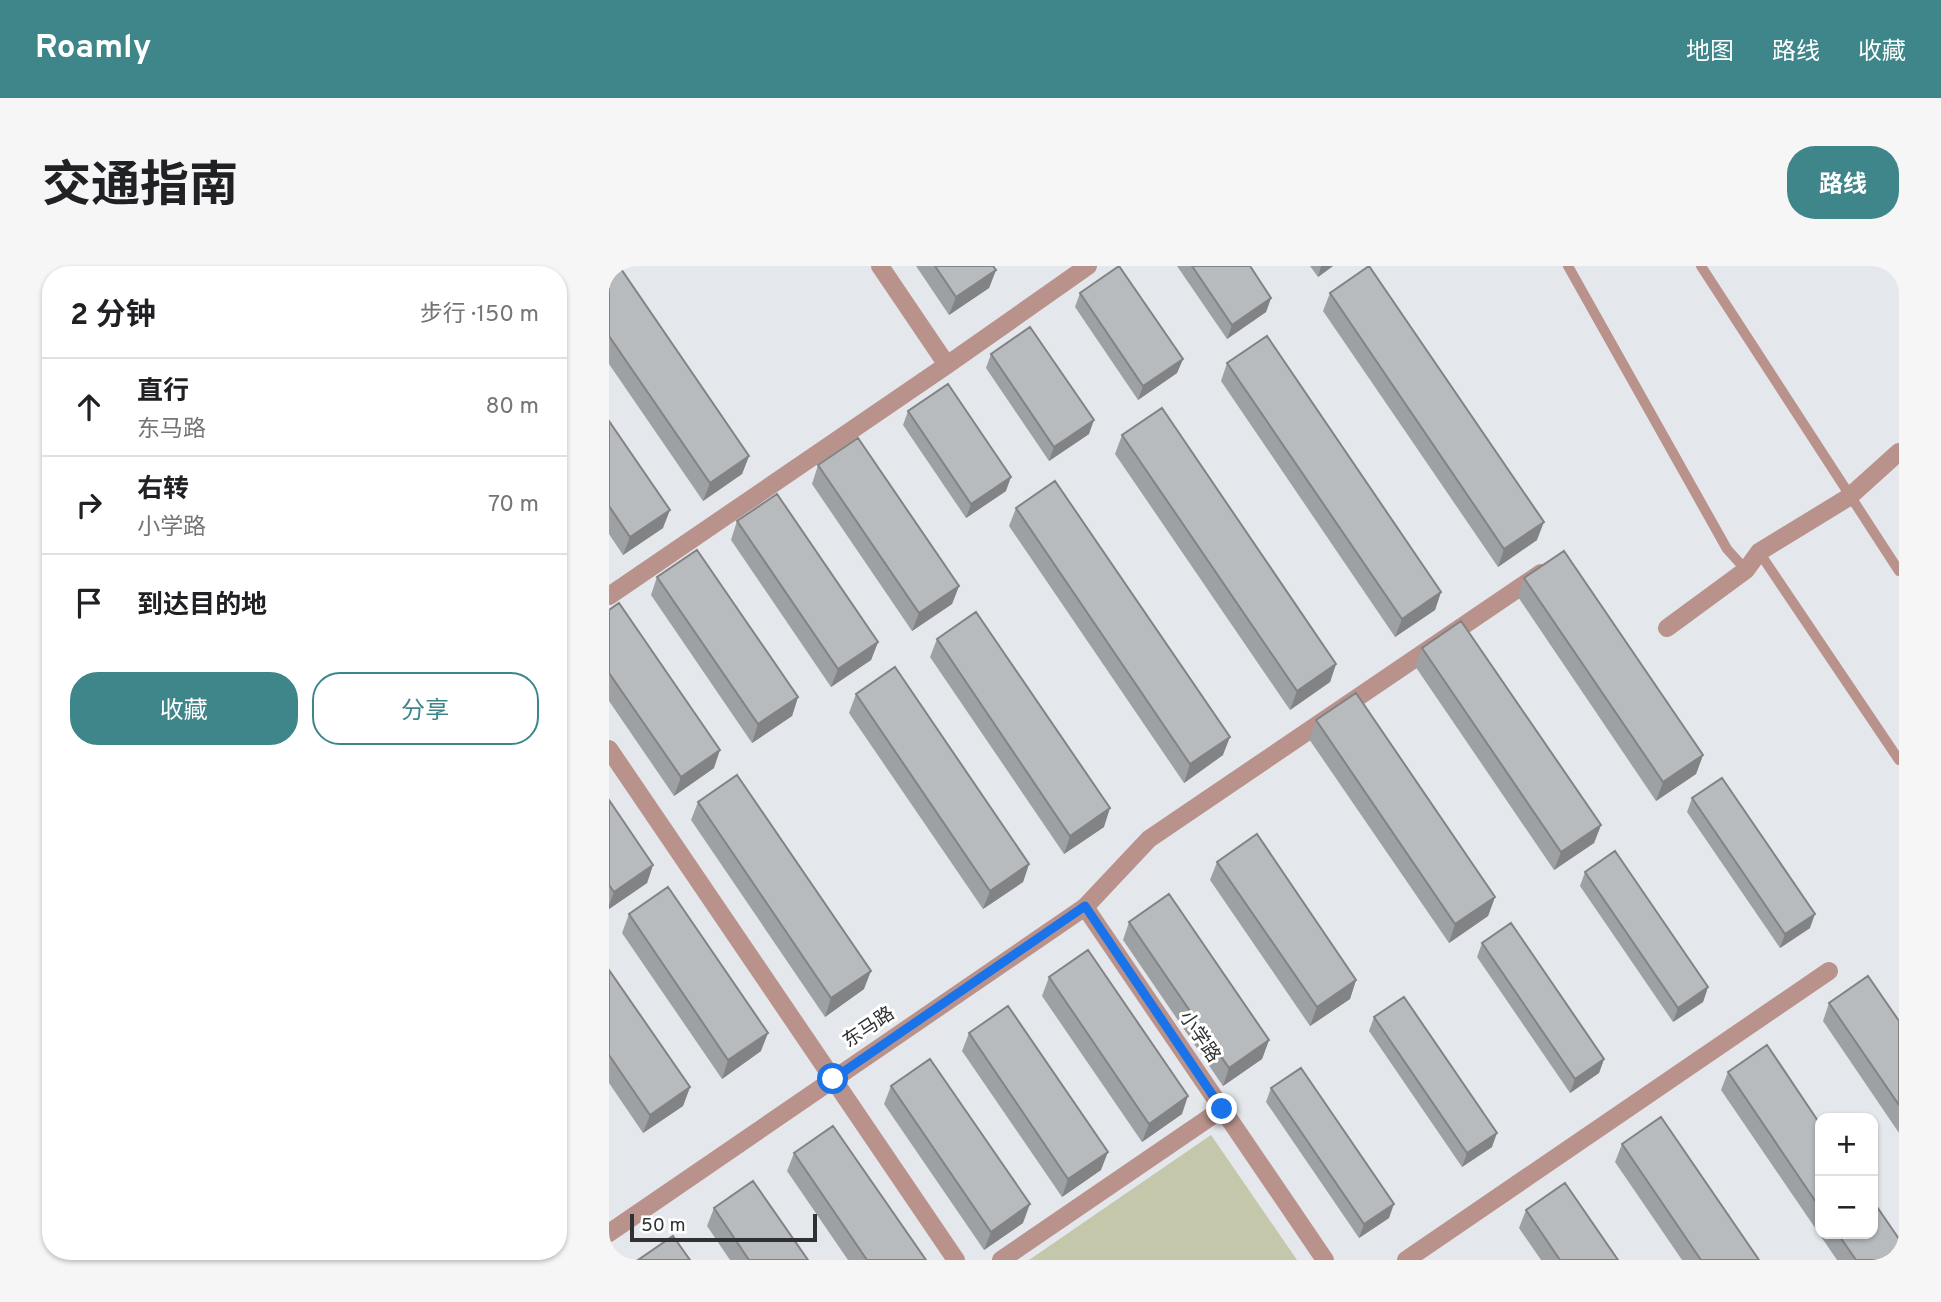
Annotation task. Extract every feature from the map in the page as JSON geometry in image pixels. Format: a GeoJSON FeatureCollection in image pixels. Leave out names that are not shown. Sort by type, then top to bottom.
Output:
{"type":"FeatureCollection","features":[{"type":"Feature","properties":{"kind":"street"},"geometry":{"type":"LineString","coordinates":[[880,266],[947,365]]}},
{"type":"Feature","properties":{"kind":"street"},"geometry":{"type":"LineString","coordinates":[[609,596],[1088,266]]}},
{"type":"Feature","properties":{"kind":"street"},"geometry":{"type":"LineString","coordinates":[[1667,628],[1746,570],[1759,552],[1849,497],[1899,452]]}},
{"type":"Feature","properties":{"kind":"street","name":"东马路"},"geometry":{"type":"LineString","coordinates":[[609,1233],[1085,906],[1149,839],[1547,568]]}},
{"type":"Feature","properties":{"kind":"street"},"geometry":{"type":"LineString","coordinates":[[609,749],[956,1260]]}},
{"type":"Feature","properties":{"kind":"street","name":"小学路"},"geometry":{"type":"LineString","coordinates":[[1085,906],[1325,1260]]}},
{"type":"Feature","properties":{"kind":"street"},"geometry":{"type":"LineString","coordinates":[[1406,1260],[1829,971]]}},
{"type":"Feature","properties":{"kind":"street"},"geometry":{"type":"LineString","coordinates":[[1001,1260],[1222,1109]]}},
{"type":"Feature","properties":{"kind":"lane"},"geometry":{"type":"LineString","coordinates":[[1568,266],[1727,549],[1746,570]]}},
{"type":"Feature","properties":{"kind":"lane"},"geometry":{"type":"LineString","coordinates":[[1701,266],[1899,571]]}},
{"type":"Feature","properties":{"kind":"lane"},"geometry":{"type":"LineString","coordinates":[[1759,552],[1899,760]]}},
{"type":"Feature","properties":{"kind":"green space"},"geometry":{"type":"Polygon","coordinates":[[[1211,1135],[1297,1260],[1029,1260],[1211,1135]]]}},
{"type":"Feature","properties":{"kind":"building"},"geometry":{"type":"Polygon","coordinates":[[[609,266],[619,266],[749,456],[710,483],[609,336],[609,266]]]}},
{"type":"Feature","properties":{"kind":"building"},"geometry":{"type":"Polygon","coordinates":[[[935,266],[993,266],[996,270],[956,297],[935,266]]]}},
{"type":"Feature","properties":{"kind":"building"},"geometry":{"type":"Polygon","coordinates":[[[1119,266],[1183,359],[1143,386],[1080,293],[1119,266]]]}},
{"type":"Feature","properties":{"kind":"building"},"geometry":{"type":"Polygon","coordinates":[[[1192,266],[1250,266],[1271,298],[1232,325],[1192,266]]]}},
{"type":"Feature","properties":{"kind":"building"},"geometry":{"type":"Polygon","coordinates":[[[1369,266],[1544,522],[1504,549],[1330,293],[1369,266]]]}},
{"type":"Feature","properties":{"kind":"building"},"geometry":{"type":"Polygon","coordinates":[[[1030,327],[1094,420],[1054,447],[991,354],[1030,327]]]}},
{"type":"Feature","properties":{"kind":"building"},"geometry":{"type":"Polygon","coordinates":[[[1267,336],[1441,592],[1402,619],[1227,363],[1267,336]]]}},
{"type":"Feature","properties":{"kind":"building"},"geometry":{"type":"Polygon","coordinates":[[[948,384],[1011,477],[971,504],[908,411],[948,384]]]}},
{"type":"Feature","properties":{"kind":"building"},"geometry":{"type":"Polygon","coordinates":[[[1162,408],[1336,664],[1297,691],[1122,435],[1162,408]]]}},
{"type":"Feature","properties":{"kind":"building"},"geometry":{"type":"Polygon","coordinates":[[[609,421],[670,510],[630,537],[609,506],[609,421]]]}},
{"type":"Feature","properties":{"kind":"building"},"geometry":{"type":"Polygon","coordinates":[[[858,438],[959,586],[919,613],[818,465],[858,438]]]}},
{"type":"Feature","properties":{"kind":"building"},"geometry":{"type":"Polygon","coordinates":[[[1055,481],[1230,737],[1190,764],[1016,508],[1055,481]]]}},
{"type":"Feature","properties":{"kind":"building"},"geometry":{"type":"Polygon","coordinates":[[[777,494],[878,642],[838,669],[737,521],[777,494]]]}},
{"type":"Feature","properties":{"kind":"building"},"geometry":{"type":"Polygon","coordinates":[[[697,550],[798,697],[758,724],[657,577],[697,550]]]}},
{"type":"Feature","properties":{"kind":"building"},"geometry":{"type":"Polygon","coordinates":[[[1564,551],[1703,755],[1663,782],[1524,578],[1564,551]]]}},
{"type":"Feature","properties":{"kind":"building"},"geometry":{"type":"Polygon","coordinates":[[[619,603],[720,750],[681,777],[609,673],[609,610],[619,603]]]}},
{"type":"Feature","properties":{"kind":"building"},"geometry":{"type":"Polygon","coordinates":[[[976,612],[1110,808],[1070,836],[937,639],[976,612]]]}},
{"type":"Feature","properties":{"kind":"building"},"geometry":{"type":"Polygon","coordinates":[[[1461,621],[1601,825],[1561,852],[1422,648],[1461,621]]]}},
{"type":"Feature","properties":{"kind":"building"},"geometry":{"type":"Polygon","coordinates":[[[895,667],[1029,864],[990,891],[856,694],[895,667]]]}},
{"type":"Feature","properties":{"kind":"building"},"geometry":{"type":"Polygon","coordinates":[[[1356,693],[1495,897],[1455,924],[1316,720],[1356,693]]]}},
{"type":"Feature","properties":{"kind":"building"},"geometry":{"type":"Polygon","coordinates":[[[737,775],[871,971],[831,998],[698,802],[737,775]]]}},
{"type":"Feature","properties":{"kind":"building"},"geometry":{"type":"Polygon","coordinates":[[[1722,778],[1815,914],[1785,934],[1692,798],[1722,778]]]}},
{"type":"Feature","properties":{"kind":"building"},"geometry":{"type":"Polygon","coordinates":[[[609,800],[653,865],[614,892],[609,885],[609,800]]]}},
{"type":"Feature","properties":{"kind":"building"},"geometry":{"type":"Polygon","coordinates":[[[1257,834],[1356,980],[1317,1007],[1217,862],[1257,834]]]}},
{"type":"Feature","properties":{"kind":"building"},"geometry":{"type":"Polygon","coordinates":[[[1615,851],[1708,987],[1678,1008],[1585,872],[1615,851]]]}},
{"type":"Feature","properties":{"kind":"building"},"geometry":{"type":"Polygon","coordinates":[[[668,887],[768,1033],[728,1060],[629,914],[668,887]]]}},
{"type":"Feature","properties":{"kind":"building"},"geometry":{"type":"Polygon","coordinates":[[[1169,894],[1269,1040],[1229,1068],[1129,922],[1169,894]]]}},
{"type":"Feature","properties":{"kind":"building"},"geometry":{"type":"Polygon","coordinates":[[[1511,923],[1604,1059],[1575,1079],[1482,943],[1511,923]]]}},
{"type":"Feature","properties":{"kind":"building"},"geometry":{"type":"Polygon","coordinates":[[[1088,950],[1188,1096],[1149,1124],[1049,977],[1088,950]]]}},
{"type":"Feature","properties":{"kind":"building"},"geometry":{"type":"Polygon","coordinates":[[[609,970],[690,1087],[650,1115],[609,1055],[609,970]]]}},
{"type":"Feature","properties":{"kind":"building"},"geometry":{"type":"Polygon","coordinates":[[[1868,976],[1899,1021],[1899,1105],[1829,1003],[1868,976]]]}},
{"type":"Feature","properties":{"kind":"building"},"geometry":{"type":"Polygon","coordinates":[[[1404,997],[1497,1133],[1467,1153],[1374,1017],[1404,997]]]}},
{"type":"Feature","properties":{"kind":"building"},"geometry":{"type":"Polygon","coordinates":[[[1008,1006],[1108,1152],[1068,1179],[969,1033],[1008,1006]]]}},
{"type":"Feature","properties":{"kind":"building"},"geometry":{"type":"Polygon","coordinates":[[[1767,1045],[1815,1117],[1815,1201],[1728,1072],[1767,1045]]]}},
{"type":"Feature","properties":{"kind":"building"},"geometry":{"type":"Polygon","coordinates":[[[930,1059],[1030,1204],[991,1232],[891,1086],[930,1059]]]}},
{"type":"Feature","properties":{"kind":"building"},"geometry":{"type":"Polygon","coordinates":[[[1301,1068],[1394,1204],[1364,1224],[1271,1088],[1301,1068]]]}},
{"type":"Feature","properties":{"kind":"building"},"geometry":{"type":"Polygon","coordinates":[[[1661,1117],[1759,1260],[1701,1260],[1622,1144],[1661,1117]]]}},
{"type":"Feature","properties":{"kind":"building"},"geometry":{"type":"Polygon","coordinates":[[[833,1126],[926,1260],[867,1260],[794,1153],[833,1126]]]}},
{"type":"Feature","properties":{"kind":"building"},"geometry":{"type":"Polygon","coordinates":[[[753,1181],[808,1260],[749,1260],[714,1208],[753,1181]]]}},
{"type":"Feature","properties":{"kind":"building"},"geometry":{"type":"Polygon","coordinates":[[[1565,1183],[1618,1260],[1560,1260],[1526,1210],[1565,1183]]]}},
{"type":"Feature","properties":{"kind":"building"},"geometry":{"type":"Polygon","coordinates":[[[1878,1208],[1899,1239],[1899,1260],[1856,1260],[1841,1239],[1878,1239],[1878,1208]]]}},
{"type":"Feature","properties":{"kind":"building"},"geometry":{"type":"Polygon","coordinates":[[[673,1236],[690,1260],[638,1260],[673,1236]]]}},
{"type":"Feature","properties":{"kind":"route"},"geometry":{"type":"LineString","coordinates":[[833,1079],[1085,906],[1222,1109]]}}]}
